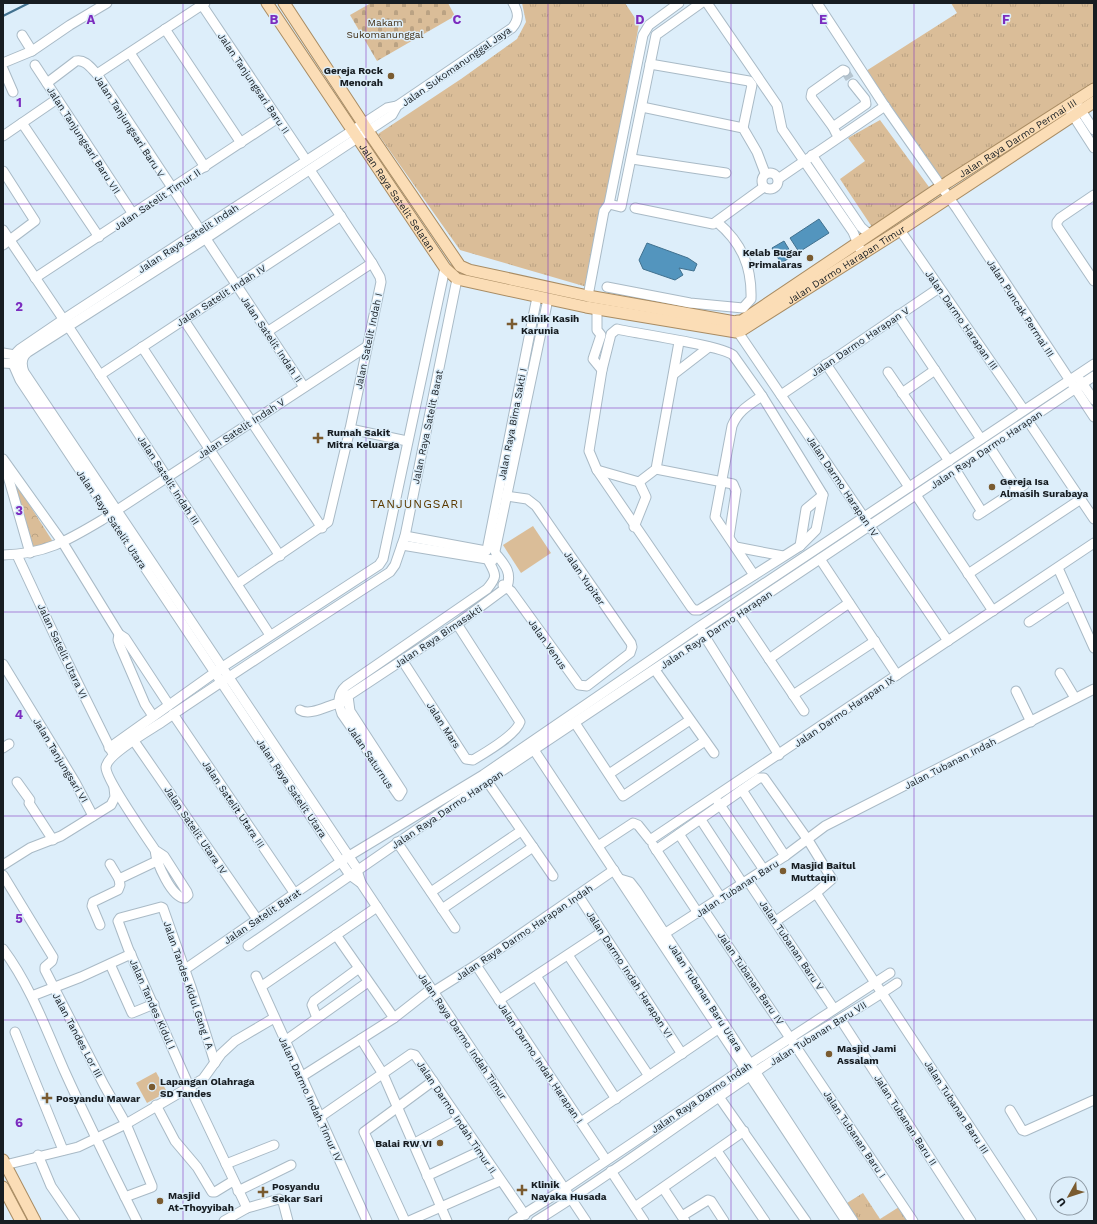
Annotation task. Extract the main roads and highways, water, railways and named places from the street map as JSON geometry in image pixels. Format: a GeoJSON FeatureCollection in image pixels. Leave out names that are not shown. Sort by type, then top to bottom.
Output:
{"type":"FeatureCollection","features":[{"type":"Feature","properties":{"kind":"main road","name":"Jalan Raya Satelit Selatan"},"geometry":{"type":"LineString","coordinates":[[267,3],[445,268],[457,279],[591,308]]}},
{"type":"Feature","properties":{"kind":"main road","name":"Jalan Raya Satelit Selatan"},"geometry":{"type":"LineString","coordinates":[[284,3],[365,127],[460,266],[469,270],[588,296]]}},
{"type":"Feature","properties":{"kind":"main road","name":"Jalan Raya Darmo Permai III"},"geometry":{"type":"LineString","coordinates":[[949,197],[1074,109],[1094,89]]}},
{"type":"Feature","properties":{"kind":"main road","name":"Jalan Raya Darmo Permai III"},"geometry":{"type":"LineString","coordinates":[[941,187],[1074,109],[1094,102]]}},
{"type":"Feature","properties":{"kind":"main road","name":"Jalan Darmo Harapan Timur"},"geometry":{"type":"LineString","coordinates":[[861,248],[870,235],[941,187]]}},
{"type":"Feature","properties":{"kind":"main road","name":"Jalan Darmo Harapan Timur"},"geometry":{"type":"LineString","coordinates":[[738,327],[861,248],[900,230],[949,197]]}},
{"type":"Feature","properties":{"kind":"main road"},"geometry":{"type":"LineString","coordinates":[[588,296],[738,327],[591,308],[588,296]]}},
{"type":"Feature","properties":{"kind":"main road"},"geometry":{"type":"LineString","coordinates":[[9,1162],[35,1221]]}},
{"type":"Feature","properties":{"kind":"main road"},"geometry":{"type":"LineString","coordinates":[[3,1186],[21,1221]]}},
{"type":"Feature","properties":{"kind":"water"},"geometry":{"type":"Polygon","coordinates":[[[819,219],[829,233],[799,252],[790,238],[819,219]]]}},
{"type":"Feature","properties":{"kind":"water"},"geometry":{"type":"Polygon","coordinates":[[[784,241],[793,256],[781,263],[772,248],[784,241]]]}},
{"type":"Feature","properties":{"kind":"water"},"geometry":{"type":"Polygon","coordinates":[[[647,243],[688,258],[697,264],[694,271],[679,268],[683,275],[675,280],[643,269],[639,260],[647,243]]]}},
{"type":"Feature","properties":{"kind":"waterway"},"geometry":{"type":"LineString","coordinates":[[3,16],[29,3]]}},
{"type":"Feature","properties":{"kind":"tunnel"},"geometry":{"type":"LineString","coordinates":[[845,71],[853,84]]}},
{"type":"Feature","properties":{"kind":"place","name":"Gereja Rock Menorah"},"geometry":{"type":"Point","coordinates":[391,76]}},
{"type":"Feature","properties":{"kind":"place","name":"Kelab Bugar Primalaras"},"geometry":{"type":"Point","coordinates":[810,258]}},
{"type":"Feature","properties":{"kind":"place","name":"Klinik Kasih Karunia"},"geometry":{"type":"Point","coordinates":[512,324]}},
{"type":"Feature","properties":{"kind":"place","name":"Rumah Sakit Mitra Keluarga"},"geometry":{"type":"Point","coordinates":[318,438]}},
{"type":"Feature","properties":{"kind":"place","name":"Gereja Isa Almasih Surabaya"},"geometry":{"type":"Point","coordinates":[992,487]}},
{"type":"Feature","properties":{"kind":"place","name":"Masjid Baitul Muttaqin"},"geometry":{"type":"Point","coordinates":[783,871]}},
{"type":"Feature","properties":{"kind":"place","name":"Masjid Jami Assalam"},"geometry":{"type":"Point","coordinates":[829,1054]}},
{"type":"Feature","properties":{"kind":"place","name":"Lapangan Olahraga SD Tandes"},"geometry":{"type":"Point","coordinates":[152,1087]}},
{"type":"Feature","properties":{"kind":"place","name":"Posyandu Mawar"},"geometry":{"type":"Point","coordinates":[47,1098]}},
{"type":"Feature","properties":{"kind":"place","name":"Balai RW VI"},"geometry":{"type":"Point","coordinates":[440,1143]}},
{"type":"Feature","properties":{"kind":"place","name":"Klinik Nayaka Husada"},"geometry":{"type":"Point","coordinates":[522,1190]}},
{"type":"Feature","properties":{"kind":"place","name":"Posyandu Sekar Sari"},"geometry":{"type":"Point","coordinates":[263,1192]}},
{"type":"Feature","properties":{"kind":"place","name":"Masjid At-Thoyyibah"},"geometry":{"type":"Point","coordinates":[160,1201]}},
{"type":"Feature","properties":{"kind":"district","name":"TANJUNGSARI"},"geometry":{"type":"Point","coordinates":[417,504]}},
{"type":"Feature","properties":{"kind":"park label","name":"Makam Sukomanunggal"},"geometry":{"type":"Point","coordinates":[385,28]}}]}
